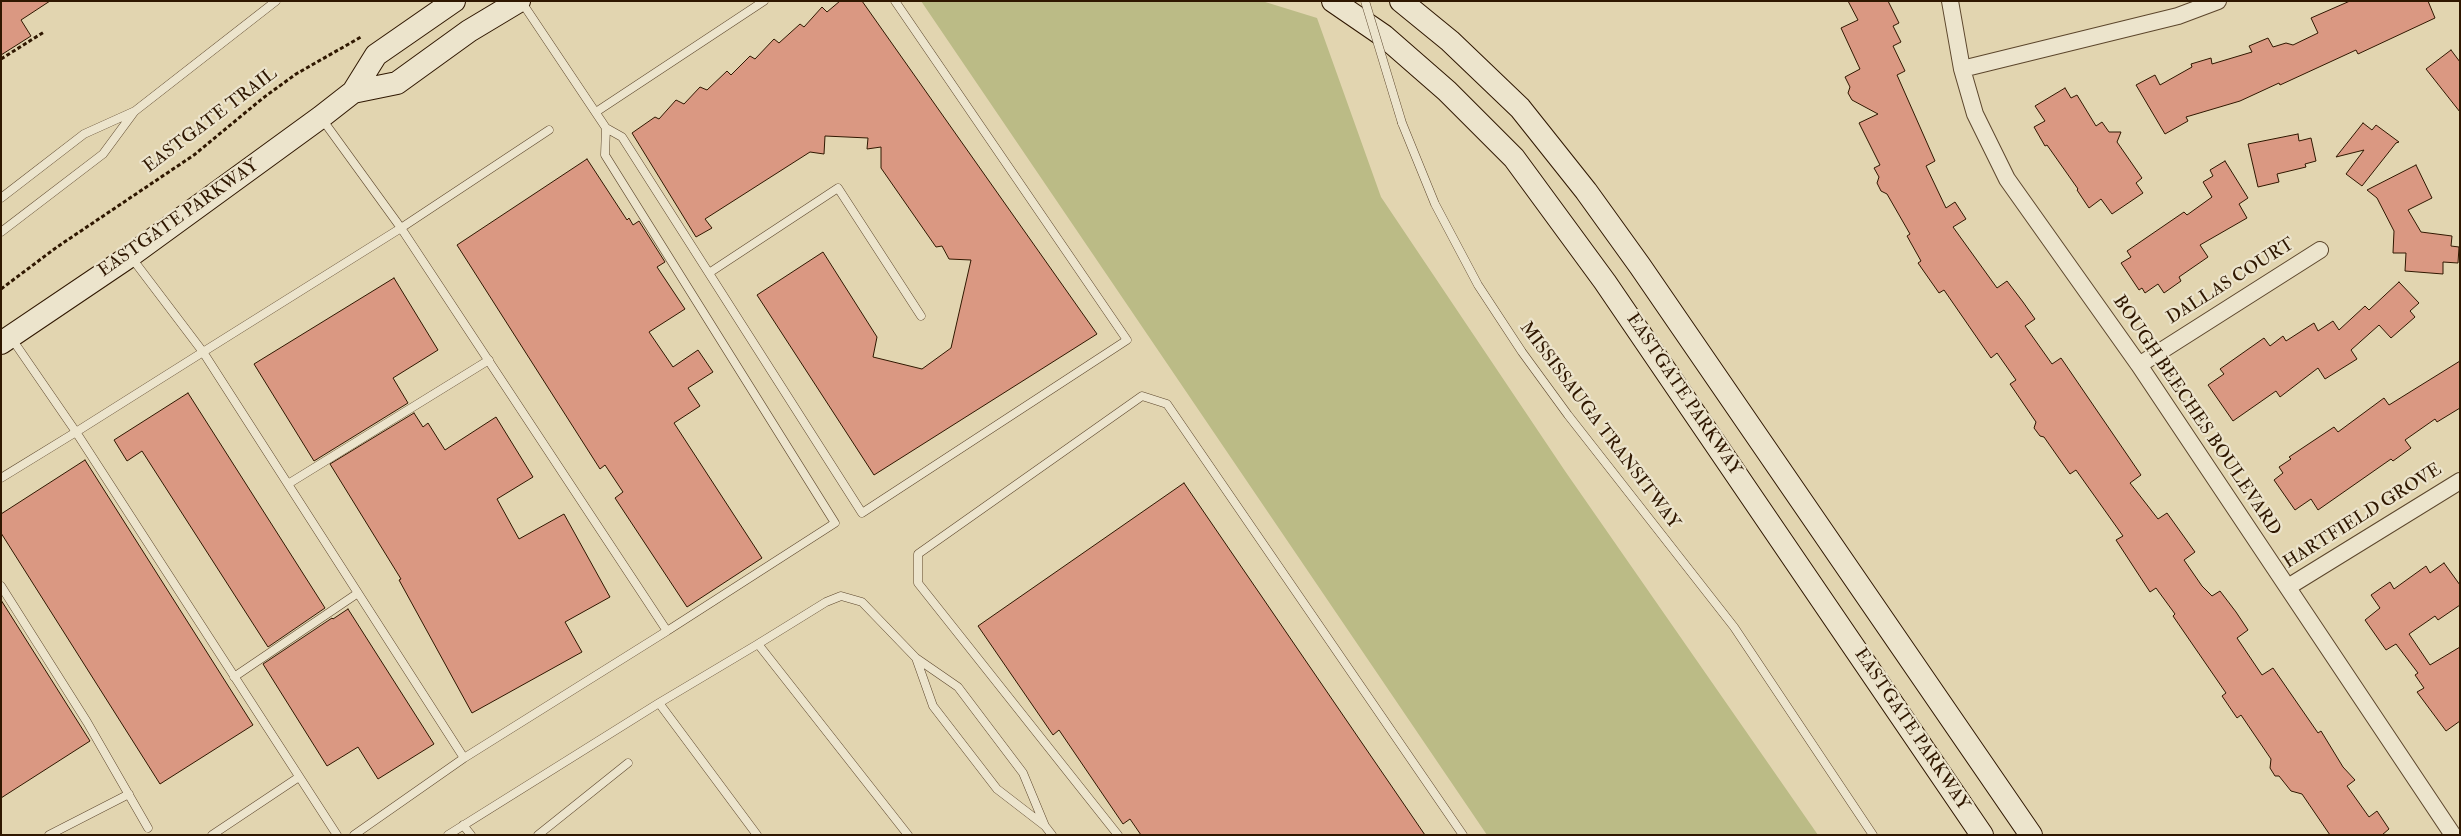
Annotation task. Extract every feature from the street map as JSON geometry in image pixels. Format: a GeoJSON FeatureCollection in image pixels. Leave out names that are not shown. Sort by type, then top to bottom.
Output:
{"type":"FeatureCollection","features":[{"type":"Feature","properties":{"kind":"main road","name":"EASTGATE PARKWAY"},"geometry":{"type":"LineString","coordinates":[[6,339],[130,256],[321,117],[353,92],[376,55],[454,1]]}},
{"type":"Feature","properties":{"kind":"main road","name":"EASTGATE PARKWAY"},"geometry":{"type":"LineString","coordinates":[[353,92],[397,83],[469,31],[520,1]]}},
{"type":"Feature","properties":{"kind":"main road","name":"EASTGATE PARKWAY"},"geometry":{"type":"LineString","coordinates":[[1333,1],[1384,36],[1447,91],[1514,158],[1605,282],[1979,832]]}},
{"type":"Feature","properties":{"kind":"main road","name":"EASTGATE PARKWAY"},"geometry":{"type":"LineString","coordinates":[[1401,1],[1450,41],[1520,108],[1586,192],[1645,274],[2031,835]]}},
{"type":"Feature","properties":{"kind":"street","name":"BOUGH BEECHES BOULEVARD"},"geometry":{"type":"LineString","coordinates":[[1950,1],[1962,69],[1975,114],[2006,179],[2139,365],[2453,835]]}},
{"type":"Feature","properties":{"kind":"street"},"geometry":{"type":"LineString","coordinates":[[1962,69],[2178,16],[2218,1]]}},
{"type":"Feature","properties":{"kind":"street","name":"DALLAS COURT"},"geometry":{"type":"LineString","coordinates":[[2139,365],[2320,250]]}},
{"type":"Feature","properties":{"kind":"street","name":"HARTFIELD GROVE"},"geometry":{"type":"LineString","coordinates":[[2288,587],[2460,481]]}},
{"type":"Feature","properties":{"kind":"lane"},"geometry":{"type":"LineString","coordinates":[[1,198],[84,134],[135,111],[276,1]]}},
{"type":"Feature","properties":{"kind":"lane"},"geometry":{"type":"LineString","coordinates":[[520,1],[606,128],[622,137],[862,513],[1127,340],[895,1]]}},
{"type":"Feature","properties":{"kind":"lane"},"geometry":{"type":"LineString","coordinates":[[596,112],[764,1]]}},
{"type":"Feature","properties":{"kind":"lane","name":"MISSISSAUGA TRANSITWAY"},"geometry":{"type":"LineString","coordinates":[[1365,1],[1402,123],[1435,204],[1478,285],[1522,352],[1568,415],[1734,627],[1873,835]]}},
{"type":"Feature","properties":{"kind":"lane"},"geometry":{"type":"LineString","coordinates":[[1,232],[103,154],[135,111]]}},
{"type":"Feature","properties":{"kind":"lane"},"geometry":{"type":"LineString","coordinates":[[321,117],[400,228],[489,360],[667,631]]}},
{"type":"Feature","properties":{"kind":"lane"},"geometry":{"type":"LineString","coordinates":[[354,835],[464,758],[835,523],[606,155],[606,128]]}},
{"type":"Feature","properties":{"kind":"lane"},"geometry":{"type":"LineString","coordinates":[[1,478],[400,228],[549,130]]}},
{"type":"Feature","properties":{"kind":"lane"},"geometry":{"type":"LineString","coordinates":[[709,274],[838,188],[921,316]]}},
{"type":"Feature","properties":{"kind":"lane"},"geometry":{"type":"LineString","coordinates":[[130,256],[203,352],[464,758]]}},
{"type":"Feature","properties":{"kind":"lane"},"geometry":{"type":"LineString","coordinates":[[6,339],[76,432],[337,835]]}},
{"type":"Feature","properties":{"kind":"lane"},"geometry":{"type":"LineString","coordinates":[[288,484],[489,360]]}},
{"type":"Feature","properties":{"kind":"lane"},"geometry":{"type":"LineString","coordinates":[[1118,835],[918,583],[918,554],[1142,396],[1167,404],[1463,835]]}},
{"type":"Feature","properties":{"kind":"lane"},"geometry":{"type":"LineString","coordinates":[[1,586],[87,722],[148,828]]}},
{"type":"Feature","properties":{"kind":"lane"},"geometry":{"type":"LineString","coordinates":[[234,677],[358,593]]}},
{"type":"Feature","properties":{"kind":"lane"},"geometry":{"type":"LineString","coordinates":[[448,835],[659,703],[826,602],[841,596],[862,602],[916,658],[958,687],[1023,773],[1045,826]]}},
{"type":"Feature","properties":{"kind":"lane"},"geometry":{"type":"LineString","coordinates":[[758,644],[908,835]]}},
{"type":"Feature","properties":{"kind":"lane"},"geometry":{"type":"LineString","coordinates":[[916,658],[933,706],[998,789],[1045,826],[1052,835]]}},
{"type":"Feature","properties":{"kind":"lane"},"geometry":{"type":"LineString","coordinates":[[659,703],[757,835]]}},
{"type":"Feature","properties":{"kind":"lane"},"geometry":{"type":"LineString","coordinates":[[538,835],[628,763]]}},
{"type":"Feature","properties":{"kind":"lane"},"geometry":{"type":"LineString","coordinates":[[212,835],[298,777]]}},
{"type":"Feature","properties":{"kind":"lane"},"geometry":{"type":"LineString","coordinates":[[50,835],[129,794]]}},
{"type":"Feature","properties":{"kind":"lane"},"geometry":{"type":"LineString","coordinates":[[463,825],[471,835]]}},
{"type":"Feature","properties":{"kind":"path"},"geometry":{"type":"LineString","coordinates":[[1,59],[44,32]]}},
{"type":"Feature","properties":{"kind":"path","name":"EASTGATE TRAIL"},"geometry":{"type":"LineString","coordinates":[[1,289],[57,246],[194,155],[263,98],[296,74],[363,36]]}},
{"type":"Feature","properties":{"kind":"green space"},"geometry":{"type":"Polygon","coordinates":[[[921,1],[1262,1],[1317,18],[1381,197],[1565,471],[1818,835],[1487,835],[921,1]]]}},
{"type":"Feature","properties":{"kind":"building"},"geometry":{"type":"Polygon","coordinates":[[[1,1],[50,1],[21,20],[31,36],[1,55],[1,1]]]}},
{"type":"Feature","properties":{"kind":"building"},"geometry":{"type":"Polygon","coordinates":[[[840,1],[862,1],[1097,334],[874,475],[757,295],[823,252],[877,337],[873,357],[922,369],[951,348],[971,260],[949,259],[942,246],[936,247],[881,168],[881,147],[867,149],[868,138],[825,136],[824,154],[810,152],[705,219],[712,228],[696,237],[632,133],[655,117],[659,119],[676,100],[684,104],[700,87],[707,90],[727,71],[731,75],[750,56],[755,59],[774,39],[779,43],[800,24],[804,27],[822,7],[827,12],[840,1]]]}},
{"type":"Feature","properties":{"kind":"building"},"geometry":{"type":"Polygon","coordinates":[[[1848,1],[1888,1],[1899,23],[1893,26],[1901,42],[1893,46],[1905,71],[1897,75],[1935,161],[1926,166],[1946,208],[1955,202],[1966,219],[1953,227],[1997,288],[2007,281],[2035,319],[2025,326],[2052,364],[2061,358],[2141,475],[2130,483],[2158,519],[2167,513],[2195,552],[2184,560],[2202,586],[2212,596],[2220,591],[2236,612],[2248,630],[2237,638],[2262,675],[2273,668],[2318,733],[2321,731],[2343,767],[2355,780],[2347,786],[2369,817],[2377,811],[2389,829],[2382,835],[2330,835],[2302,794],[2291,791],[2279,776],[2275,776],[2270,768],[2271,759],[2241,715],[2237,718],[2222,696],[2226,693],[2173,616],[2175,614],[2156,588],[2150,592],[2116,540],[2123,536],[2076,470],[2070,474],[2044,437],[2040,436],[2034,428],[2036,422],[2010,384],[2016,380],[1997,353],[1991,358],[1944,290],[1939,293],[1918,263],[1921,261],[1907,236],[1910,234],[1887,194],[1881,191],[1877,183],[1879,177],[1874,168],[1880,165],[1859,123],[1878,114],[1852,100],[1848,93],[1850,87],[1845,77],[1860,69],[1841,28],[1858,20],[1848,1]]]}},
{"type":"Feature","properties":{"kind":"building"},"geometry":{"type":"Polygon","coordinates":[[[2350,1],[2428,1],[2435,18],[2358,54],[2356,50],[2240,101],[2186,117],[2188,121],[2165,134],[2136,85],[2155,75],[2160,85],[2192,67],[2191,64],[2211,58],[2212,64],[2252,52],[2249,46],[2268,38],[2273,47],[2286,43],[2293,45],[2318,33],[2311,18],[2350,1]]]}},
{"type":"Feature","properties":{"kind":"building"},"geometry":{"type":"Polygon","coordinates":[[[2451,50],[2460,62],[2460,112],[2426,69],[2451,50]]]}},
{"type":"Feature","properties":{"kind":"building"},"geometry":{"type":"Polygon","coordinates":[[[2065,88],[2071,98],[2077,95],[2096,126],[2102,122],[2109,132],[2121,132],[2117,142],[2142,178],[2136,183],[2143,193],[2112,214],[2101,199],[2089,208],[2047,145],[2045,146],[2034,127],[2045,121],[2035,106],[2065,88]]]}},
{"type":"Feature","properties":{"kind":"building"},"geometry":{"type":"Polygon","coordinates":[[[2363,123],[2372,130],[2376,125],[2399,142],[2396,143],[2362,186],[2346,174],[2364,150],[2336,157],[2363,123]]]}},
{"type":"Feature","properties":{"kind":"building"},"geometry":{"type":"Polygon","coordinates":[[[2298,134],[2299,141],[2311,138],[2316,161],[2305,164],[2306,167],[2277,174],[2279,182],[2258,187],[2248,144],[2298,134]]]}},
{"type":"Feature","properties":{"kind":"building"},"geometry":{"type":"Polygon","coordinates":[[[587,159],[627,220],[629,218],[633,225],[639,221],[665,262],[657,267],[685,309],[649,332],[673,367],[698,350],[713,372],[688,388],[700,406],[674,423],[762,558],[687,607],[615,498],[623,492],[605,465],[600,469],[457,245],[587,159]]]}},
{"type":"Feature","properties":{"kind":"building"},"geometry":{"type":"Polygon","coordinates":[[[2225,161],[2248,198],[2239,204],[2247,218],[2200,245],[2208,257],[2179,277],[2181,281],[2164,293],[2158,284],[2145,293],[2142,288],[2139,290],[2121,263],[2131,257],[2127,251],[2184,212],[2187,215],[2212,197],[2203,182],[2213,176],[2210,170],[2225,161]]]}},
{"type":"Feature","properties":{"kind":"building"},"geometry":{"type":"Polygon","coordinates":[[[2416,165],[2432,198],[2408,210],[2421,232],[2452,236],[2451,246],[2459,247],[2458,263],[2443,262],[2443,274],[2405,271],[2406,253],[2393,253],[2394,231],[2377,198],[2367,190],[2416,165]]]}},
{"type":"Feature","properties":{"kind":"building"},"geometry":{"type":"Polygon","coordinates":[[[394,278],[438,350],[393,378],[408,403],[314,461],[254,364],[394,278]]]}},
{"type":"Feature","properties":{"kind":"building"},"geometry":{"type":"Polygon","coordinates":[[[2399,282],[2419,303],[2410,311],[2415,317],[2391,338],[2379,325],[2351,350],[2357,359],[2325,379],[2318,368],[2280,397],[2276,391],[2233,421],[2208,385],[2224,374],[2220,369],[2264,338],[2270,346],[2283,336],[2286,341],[2314,323],[2318,331],[2333,321],[2339,330],[2365,306],[2369,310],[2399,282]]]}},
{"type":"Feature","properties":{"kind":"building"},"geometry":{"type":"Polygon","coordinates":[[[2460,361],[2460,408],[2437,422],[2435,419],[2405,440],[2411,448],[2393,461],[2391,459],[2318,510],[2311,499],[2295,510],[2274,480],[2283,473],[2279,467],[2291,459],[2289,457],[2334,427],[2338,432],[2384,398],[2389,405],[2460,361]]]}},
{"type":"Feature","properties":{"kind":"building"},"geometry":{"type":"Polygon","coordinates":[[[188,393],[325,608],[268,647],[142,451],[127,461],[114,440],[188,393]]]}},
{"type":"Feature","properties":{"kind":"building"},"geometry":{"type":"Polygon","coordinates":[[[414,413],[423,427],[428,423],[445,450],[496,417],[533,477],[497,499],[519,539],[564,514],[610,597],[565,622],[582,652],[472,713],[399,580],[401,579],[330,464],[414,413]]]}},
{"type":"Feature","properties":{"kind":"building"},"geometry":{"type":"Polygon","coordinates":[[[85,460],[253,725],[160,784],[1,533],[1,514],[85,460]]]}},
{"type":"Feature","properties":{"kind":"building"},"geometry":{"type":"Polygon","coordinates":[[[1184,483],[1425,835],[1141,835],[1130,819],[1123,824],[1059,730],[1053,735],[978,626],[1184,483]]]}},
{"type":"Feature","properties":{"kind":"building"},"geometry":{"type":"Polygon","coordinates":[[[2444,563],[2460,585],[2460,605],[2438,620],[2435,616],[2409,634],[2430,665],[2460,647],[2460,721],[2446,731],[2417,692],[2424,688],[2415,675],[2418,673],[2396,644],[2386,650],[2365,620],[2380,608],[2371,595],[2390,582],[2394,589],[2426,566],[2430,573],[2444,563]]]}},
{"type":"Feature","properties":{"kind":"building"},"geometry":{"type":"Polygon","coordinates":[[[1,600],[90,741],[1,798],[1,600]]]}},
{"type":"Feature","properties":{"kind":"building"},"geometry":{"type":"Polygon","coordinates":[[[348,609],[434,744],[378,779],[358,747],[327,766],[263,664],[348,609]]]}}]}
